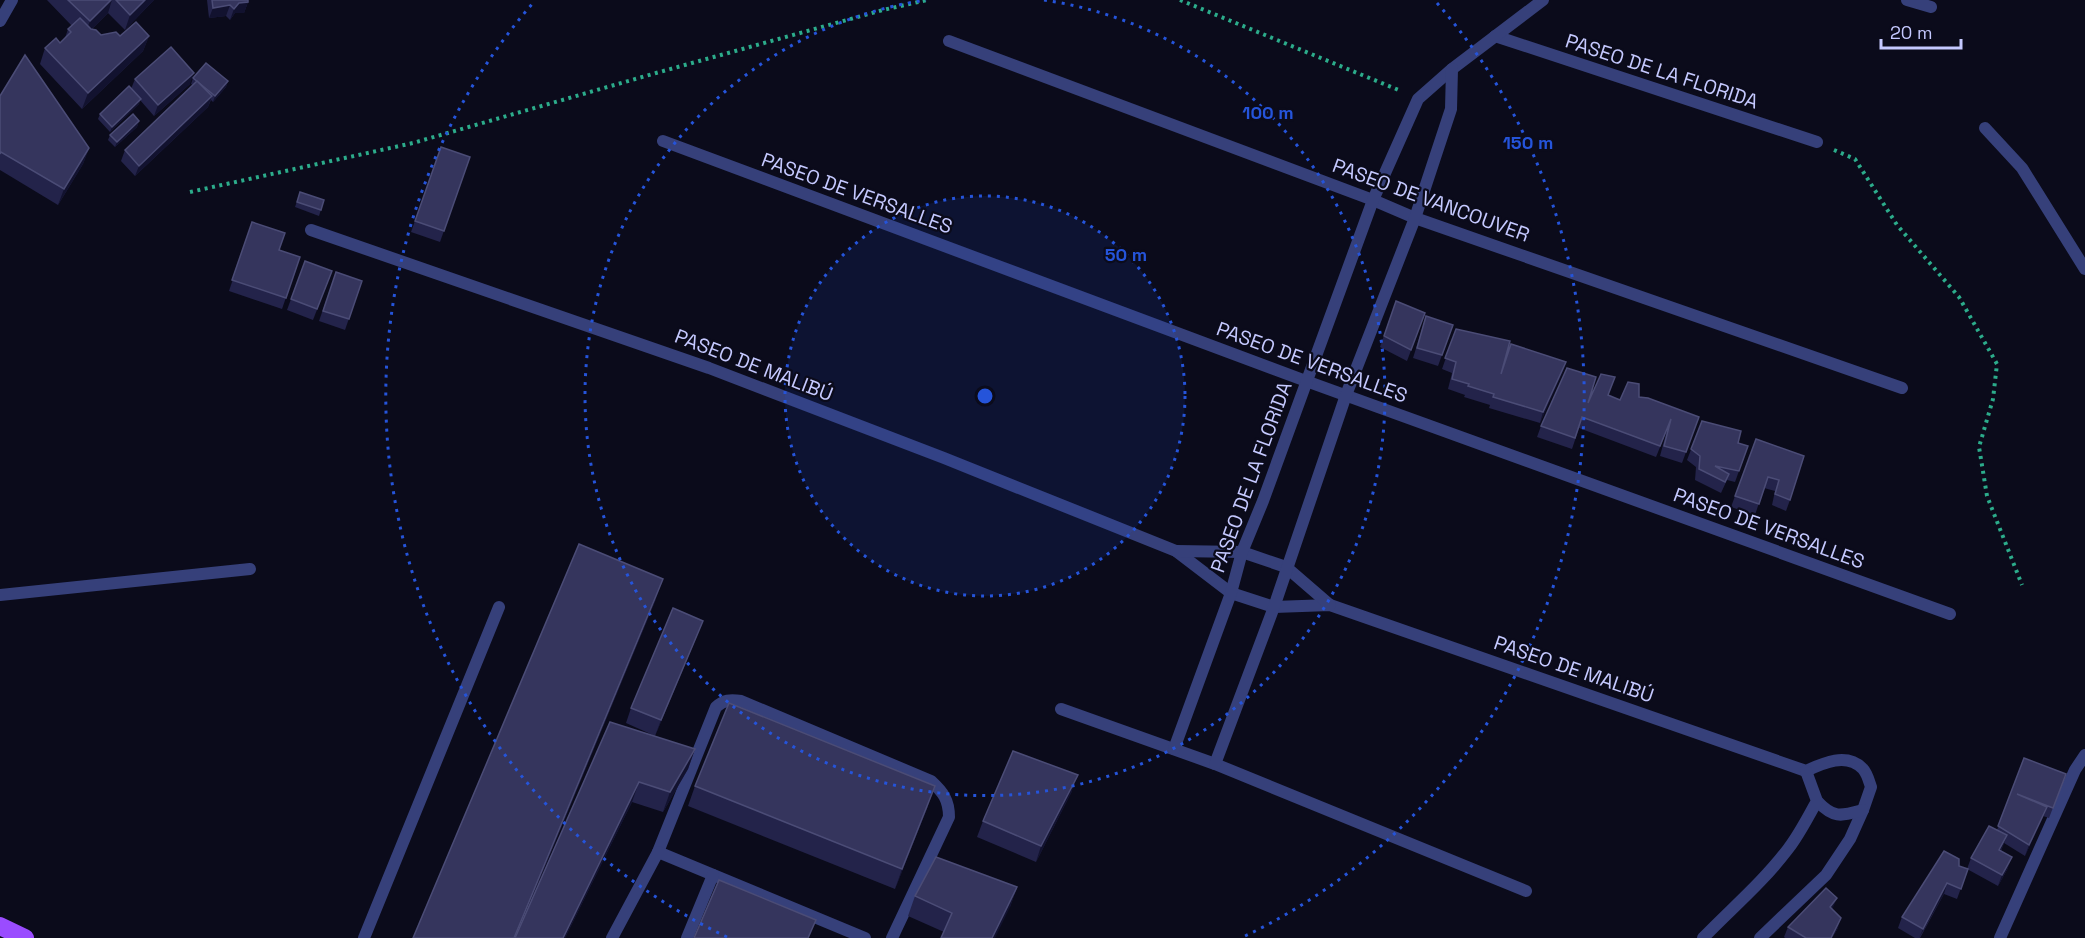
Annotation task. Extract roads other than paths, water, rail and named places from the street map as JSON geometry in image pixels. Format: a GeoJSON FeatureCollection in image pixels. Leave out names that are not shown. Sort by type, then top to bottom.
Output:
{"type":"FeatureCollection","features":[{"type":"Feature","properties":{"kind":"main road"},"geometry":{"type":"LineString","coordinates":[[0,926],[25,938]]}},
{"type":"Feature","properties":{"kind":"street"},"geometry":{"type":"LineString","coordinates":[[0,21],[12,0]]}},
{"type":"Feature","properties":{"kind":"street","name":"PASEO DE LA FLORIDA"},"geometry":{"type":"LineString","coordinates":[[1174,749],[1231,593],[1242,552],[1263,501],[1373,200],[1418,99],[1452,69],[1543,0]]}},
{"type":"Feature","properties":{"kind":"street"},"geometry":{"type":"LineString","coordinates":[[1906,0],[1931,7]]}},
{"type":"Feature","properties":{"kind":"street","name":"PASEO DE LA FLORIDA"},"geometry":{"type":"LineString","coordinates":[[1495,36],[1817,142]]}},
{"type":"Feature","properties":{"kind":"street","name":"PASEO DE VANCOUVER"},"geometry":{"type":"LineString","coordinates":[[949,41],[1373,200],[1414,218],[1902,388]]}},
{"type":"Feature","properties":{"kind":"street"},"geometry":{"type":"LineString","coordinates":[[1215,764],[1274,607],[1346,395],[1414,218],[1451,109],[1452,69]]}},
{"type":"Feature","properties":{"kind":"street"},"geometry":{"type":"LineString","coordinates":[[1985,128],[2022,168],[2085,269]]}},
{"type":"Feature","properties":{"kind":"street","name":"PASEO DE VERSALLES"},"geometry":{"type":"LineString","coordinates":[[663,141],[1306,381],[1950,614]]}},
{"type":"Feature","properties":{"kind":"street","name":"PASEO DE MALIBÚ"},"geometry":{"type":"LineString","coordinates":[[311,230],[709,368],[1176,551],[1231,593],[1274,607],[1330,605],[1806,771]]}},
{"type":"Feature","properties":{"kind":"street","name":"PASEO DE MALIBÚ"},"geometry":{"type":"LineString","coordinates":[[1176,551],[1242,552],[1286,567],[1330,605]]}},
{"type":"Feature","properties":{"kind":"street"},"geometry":{"type":"LineString","coordinates":[[0,596],[250,569]]}},
{"type":"Feature","properties":{"kind":"street"},"geometry":{"type":"LineString","coordinates":[[364,938],[499,607]]}},
{"type":"Feature","properties":{"kind":"street"},"geometry":{"type":"LineString","coordinates":[[612,938],[658,852],[716,707],[731,699],[741,701],[931,781],[946,797],[949,817],[892,938]]}},
{"type":"Feature","properties":{"kind":"street"},"geometry":{"type":"LineString","coordinates":[[1061,709],[1215,764],[1526,891]]}},
{"type":"Feature","properties":{"kind":"street"},"geometry":{"type":"LineString","coordinates":[[2000,938],[2075,770],[2085,754]]}},
{"type":"Feature","properties":{"kind":"street"},"geometry":{"type":"LineString","coordinates":[[1760,938],[1827,875],[1850,839],[1863,810],[1871,787],[1864,770],[1851,761],[1829,760],[1806,771],[1817,801],[1826,811],[1841,816],[1863,810]]}},
{"type":"Feature","properties":{"kind":"street"},"geometry":{"type":"LineString","coordinates":[[1703,938],[1770,871],[1789,848],[1817,801]]}},
{"type":"Feature","properties":{"kind":"street"},"geometry":{"type":"LineString","coordinates":[[658,852],[864,938]]}},
{"type":"Feature","properties":{"kind":"street"},"geometry":{"type":"LineString","coordinates":[[687,938],[713,875]]}},
{"type":"Feature","properties":{"kind":"street"},"geometry":{"type":"LineString","coordinates":[[827,938],[833,925]]}}]}
